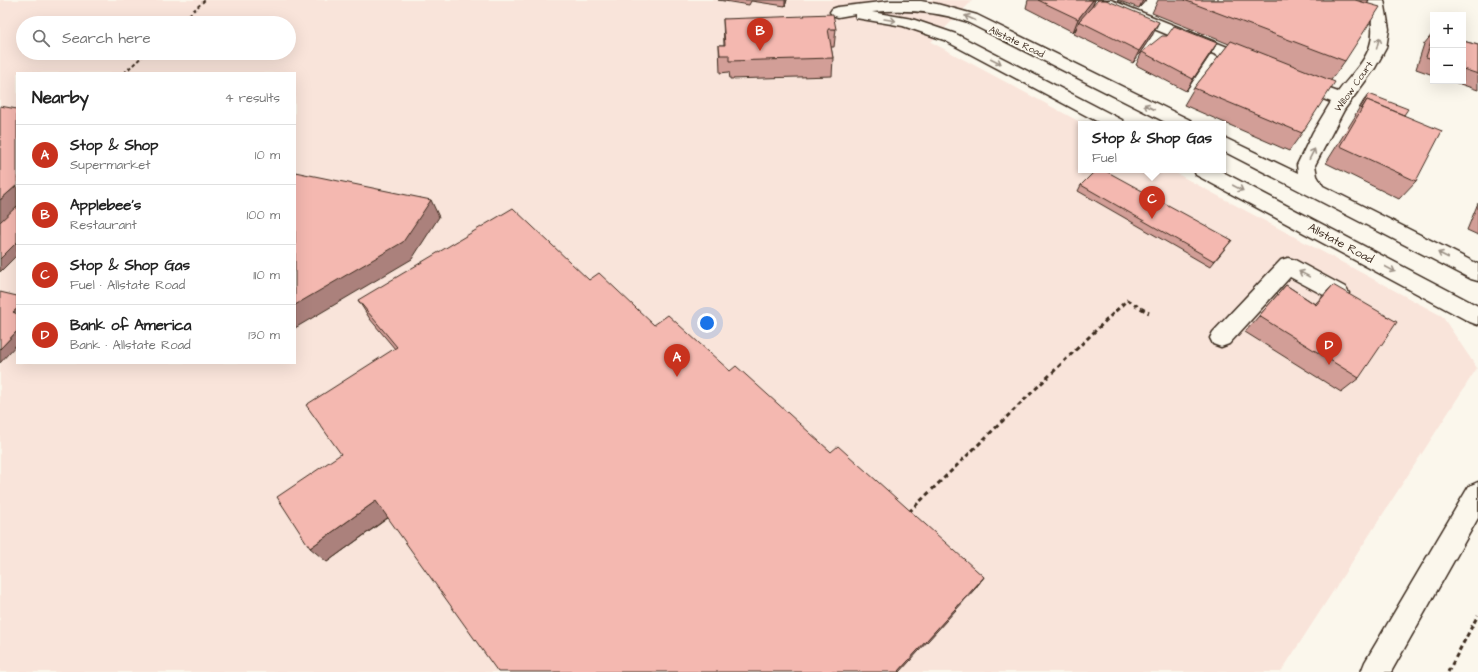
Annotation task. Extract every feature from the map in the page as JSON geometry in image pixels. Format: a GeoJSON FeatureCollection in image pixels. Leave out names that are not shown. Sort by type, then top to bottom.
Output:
{"type":"FeatureCollection","features":[{"type":"Feature","properties":{"kind":"street"},"geometry":{"type":"LineString","coordinates":[[1097,0],[1341,100]]}},
{"type":"Feature","properties":{"kind":"street","name":"Willow Court"},"geometry":{"type":"LineString","coordinates":[[1316,190],[1308,176],[1306,165],[1341,100],[1370,64],[1376,52],[1380,39],[1380,22],[1376,0]]}},
{"type":"Feature","properties":{"kind":"street","name":"Allstate Road"},"geometry":{"type":"LineString","coordinates":[[837,6],[906,22],[950,37],[1110,121]]}},
{"type":"Feature","properties":{"kind":"street","name":"Allstate Road"},"geometry":{"type":"LineString","coordinates":[[837,6],[932,6],[954,12],[977,21],[1178,121]]}},
{"type":"Feature","properties":{"kind":"street"},"geometry":{"type":"LineString","coordinates":[[1226,145],[1478,273]]}},
{"type":"Feature","properties":{"kind":"street","name":"Allstate Road"},"geometry":{"type":"LineString","coordinates":[[1209,173],[1478,316]]}},
{"type":"Feature","properties":{"kind":"street"},"geometry":{"type":"LineString","coordinates":[[1222,338],[1288,266],[1338,293]]}},
{"type":"Feature","properties":{"kind":"street"},"geometry":{"type":"LineString","coordinates":[[1375,672],[1478,494]]}},
{"type":"Feature","properties":{"kind":"path"},"geometry":{"type":"LineString","coordinates":[[188,16],[205,0]]}},
{"type":"Feature","properties":{"kind":"path"},"geometry":{"type":"LineString","coordinates":[[125,72],[138,60]]}},
{"type":"Feature","properties":{"kind":"path"},"geometry":{"type":"LineString","coordinates":[[908,513],[1127,300],[1149,313]]}},
{"type":"Feature","properties":{"kind":"path"},"geometry":{"type":"LineString","coordinates":[[1448,672],[1478,615]]}},
{"type":"Feature","properties":{"kind":"shaded area"},"geometry":{"type":"Polygon","coordinates":[[[0,0],[973,0],[931,42],[1078,121],[1078,173],[1176,173],[1442,316],[1477,368],[1281,672],[0,672],[0,0]]]}},
{"type":"Feature","properties":{"kind":"building"},"geometry":{"type":"Polygon","coordinates":[[[1038,0],[1093,0],[1078,19],[1038,0]]]}},
{"type":"Feature","properties":{"kind":"building"},"geometry":{"type":"Polygon","coordinates":[[[1098,0],[1106,0],[1159,22],[1139,51],[1079,21],[1098,0]]]}},
{"type":"Feature","properties":{"kind":"building"},"geometry":{"type":"Polygon","coordinates":[[[1184,0],[1355,0],[1380,7],[1345,61],[1184,0]]]}},
{"type":"Feature","properties":{"kind":"building"},"geometry":{"type":"Polygon","coordinates":[[[833,14],[836,29],[828,29],[833,58],[729,61],[729,55],[720,55],[719,45],[725,45],[723,19],[833,14]]]}},
{"type":"Feature","properties":{"kind":"building"},"geometry":{"type":"Polygon","coordinates":[[[1174,26],[1217,43],[1193,79],[1142,52],[1162,36],[1167,36],[1174,26]]]}},
{"type":"Feature","properties":{"kind":"building"},"geometry":{"type":"Polygon","coordinates":[[[1231,41],[1335,82],[1302,133],[1194,88],[1231,41]]]}},
{"type":"Feature","properties":{"kind":"building"},"geometry":{"type":"Polygon","coordinates":[[[1466,42],[1478,45],[1478,74],[1466,70],[1466,42]]]}},
{"type":"Feature","properties":{"kind":"building"},"geometry":{"type":"Polygon","coordinates":[[[1430,45],[1430,58],[1426,57],[1430,45]]]}},
{"type":"Feature","properties":{"kind":"building"},"geometry":{"type":"Polygon","coordinates":[[[1369,94],[1408,109],[1404,115],[1367,100],[1361,109],[1360,108],[1369,94]]]}},
{"type":"Feature","properties":{"kind":"building"},"geometry":{"type":"Polygon","coordinates":[[[1367,100],[1442,131],[1416,181],[1340,146],[1367,100]]]}},
{"type":"Feature","properties":{"kind":"building"},"geometry":{"type":"Polygon","coordinates":[[[0,106],[16,109],[16,186],[0,200],[0,106]]]}},
{"type":"Feature","properties":{"kind":"building"},"geometry":{"type":"Polygon","coordinates":[[[296,172],[431,200],[403,242],[296,304],[296,172]]]}},
{"type":"Feature","properties":{"kind":"building"},"geometry":{"type":"Polygon","coordinates":[[[1093,173],[1109,173],[1232,240],[1214,261],[1081,185],[1093,173]]]}},
{"type":"Feature","properties":{"kind":"building"},"geometry":{"type":"Polygon","coordinates":[[[16,207],[16,243],[0,259],[0,222],[16,207]]]}},
{"type":"Feature","properties":{"kind":"building"},"geometry":{"type":"Polygon","coordinates":[[[513,208],[589,280],[599,273],[654,325],[668,315],[730,371],[736,366],[831,452],[838,446],[984,577],[898,672],[498,672],[376,501],[310,548],[277,497],[341,454],[306,405],[397,347],[358,300],[513,208]]]}},
{"type":"Feature","properties":{"kind":"building"},"geometry":{"type":"Polygon","coordinates":[[[1286,285],[1316,305],[1333,285],[1397,322],[1359,378],[1259,316],[1286,285]]]}},
{"type":"Feature","properties":{"kind":"building"},"geometry":{"type":"Polygon","coordinates":[[[0,292],[16,296],[16,310],[13,312],[16,314],[16,332],[0,349],[0,292]]]}},
{"type":"Feature","properties":{"kind":"place","name":"Applebee's"},"geometry":{"type":"Point","coordinates":[760,51]}},
{"type":"Feature","properties":{"kind":"place","name":"Stop & Shop Gas"},"geometry":{"type":"Point","coordinates":[1152,219]}},
{"type":"Feature","properties":{"kind":"place","name":"Bank of America"},"geometry":{"type":"Point","coordinates":[1329,365]}},
{"type":"Feature","properties":{"kind":"place","name":"Stop & Shop"},"geometry":{"type":"Point","coordinates":[677,377]}}]}
